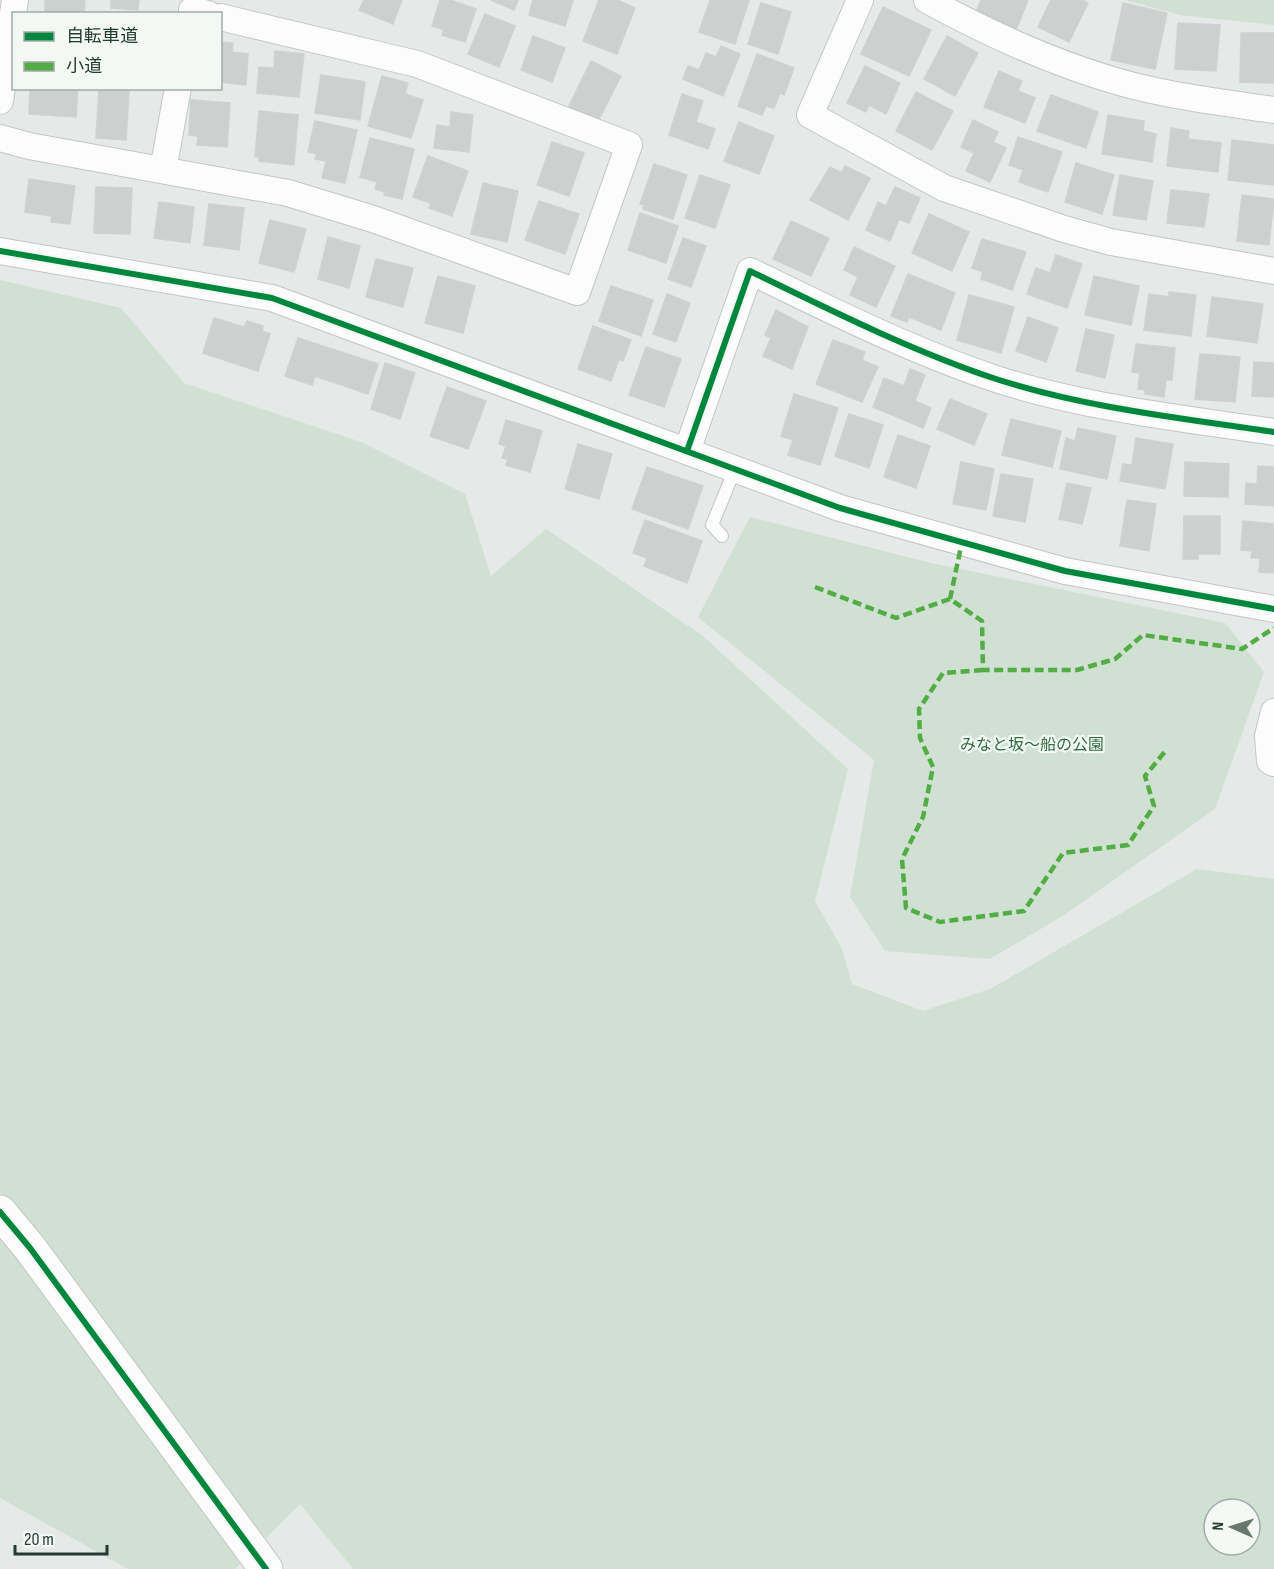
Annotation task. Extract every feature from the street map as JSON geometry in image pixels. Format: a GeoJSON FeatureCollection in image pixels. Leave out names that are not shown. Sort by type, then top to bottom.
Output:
{"type":"FeatureCollection","features":[{"type":"Feature","properties":{"kind":"street"},"geometry":{"type":"LineString","coordinates":[[860,0],[810,115],[945,188],[1054,226],[1111,242],[1274,272]]}},
{"type":"Feature","properties":{"kind":"street"},"geometry":{"type":"LineString","coordinates":[[927,0],[1046,57],[1094,74],[1171,94],[1274,110]]}},
{"type":"Feature","properties":{"kind":"street"},"geometry":{"type":"LineString","coordinates":[[0,138],[29,146],[163,170],[309,200],[373,219],[577,292],[628,145],[417,64],[222,17]]}},
{"type":"Feature","properties":{"kind":"street"},"geometry":{"type":"LineString","coordinates":[[0,101],[12,20]]}},
{"type":"Feature","properties":{"kind":"street"},"geometry":{"type":"LineString","coordinates":[[163,170],[178,90]]}},
{"type":"Feature","properties":{"kind":"street"},"geometry":{"type":"LineString","coordinates":[[0,251],[272,298],[840,508],[1065,570],[1274,609]]}},
{"type":"Feature","properties":{"kind":"street"},"geometry":{"type":"LineString","coordinates":[[687,451],[750,271],[903,342],[998,379],[1123,409],[1274,432]]}},
{"type":"Feature","properties":{"kind":"street"},"geometry":{"type":"LineString","coordinates":[[1274,712],[1268,736],[1270,761],[1274,763]]}},
{"type":"Feature","properties":{"kind":"street"},"geometry":{"type":"LineString","coordinates":[[0,1212],[30,1248],[266,1569]]}},
{"type":"Feature","properties":{"kind":"lane"},"geometry":{"type":"LineString","coordinates":[[722,536],[712,525],[735,469]]}},
{"type":"Feature","properties":{"kind":"green space"},"geometry":{"type":"Polygon","coordinates":[[[1125,0],[1274,0],[1274,25],[1180,15],[1125,0]]]}},
{"type":"Feature","properties":{"kind":"green space"},"geometry":{"type":"Polygon","coordinates":[[[0,280],[121,308],[184,383],[361,442],[465,494],[491,576],[546,529],[703,636],[848,769],[815,901],[842,949],[852,984],[923,1011],[990,989],[1197,869],[1274,879],[1274,1569],[353,1569],[300,1504],[235,1569],[128,1569],[0,1498],[0,280]]]}},
{"type":"Feature","properties":{"kind":"green space","name":"みなと坂〜船の公園"},"geometry":{"type":"Polygon","coordinates":[[[750,517],[931,563],[1225,623],[1264,672],[1215,809],[1064,915],[990,959],[885,951],[850,897],[874,760],[698,617],[750,517]]]}},
{"type":"Feature","properties":{"kind":"building"},"geometry":{"type":"Polygon","coordinates":[[[45,0],[85,0],[84,12],[45,12],[45,0]]]}},
{"type":"Feature","properties":{"kind":"building"},"geometry":{"type":"Polygon","coordinates":[[[111,0],[139,0],[138,10],[111,8],[111,0]]]}},
{"type":"Feature","properties":{"kind":"building"},"geometry":{"type":"Polygon","coordinates":[[[364,0],[402,0],[393,24],[359,10],[364,0]]]}},
{"type":"Feature","properties":{"kind":"building"},"geometry":{"type":"Polygon","coordinates":[[[440,0],[450,0],[476,9],[465,42],[442,35],[444,30],[432,26],[440,0]]]}},
{"type":"Feature","properties":{"kind":"building"},"geometry":{"type":"Polygon","coordinates":[[[491,0],[518,0],[514,10],[491,0]]]}},
{"type":"Feature","properties":{"kind":"building"},"geometry":{"type":"Polygon","coordinates":[[[533,0],[573,0],[565,26],[529,15],[533,0]]]}},
{"type":"Feature","properties":{"kind":"building"},"geometry":{"type":"Polygon","coordinates":[[[599,0],[617,0],[635,8],[617,54],[583,41],[599,0]]]}},
{"type":"Feature","properties":{"kind":"building"},"geometry":{"type":"Polygon","coordinates":[[[710,0],[749,0],[735,44],[699,32],[710,0]]]}},
{"type":"Feature","properties":{"kind":"building"},"geometry":{"type":"Polygon","coordinates":[[[981,0],[1028,0],[1016,30],[975,14],[981,0]]]}},
{"type":"Feature","properties":{"kind":"building"},"geometry":{"type":"Polygon","coordinates":[[[1051,0],[1082,0],[1088,3],[1069,42],[1038,27],[1051,0]]]}},
{"type":"Feature","properties":{"kind":"building"},"geometry":{"type":"Polygon","coordinates":[[[761,3],[791,12],[778,54],[748,44],[761,3]]]}},
{"type":"Feature","properties":{"kind":"building"},"geometry":{"type":"Polygon","coordinates":[[[1123,3],[1167,13],[1155,69],[1111,60],[1123,3]]]}},
{"type":"Feature","properties":{"kind":"building"},"geometry":{"type":"Polygon","coordinates":[[[883,7],[931,30],[909,76],[861,54],[883,7]]]}},
{"type":"Feature","properties":{"kind":"building"},"geometry":{"type":"Polygon","coordinates":[[[485,14],[515,26],[499,67],[468,54],[485,14]]]}},
{"type":"Feature","properties":{"kind":"building"},"geometry":{"type":"Polygon","coordinates":[[[1178,23],[1220,25],[1216,71],[1175,69],[1178,23]]]}},
{"type":"Feature","properties":{"kind":"building"},"geometry":{"type":"Polygon","coordinates":[[[1241,33],[1274,33],[1274,83],[1240,82],[1241,33]]]}},
{"type":"Feature","properties":{"kind":"building"},"geometry":{"type":"Polygon","coordinates":[[[533,36],[565,48],[552,82],[521,70],[533,36]]]}},
{"type":"Feature","properties":{"kind":"building"},"geometry":{"type":"Polygon","coordinates":[[[947,36],[978,53],[955,96],[924,79],[947,36]]]}},
{"type":"Feature","properties":{"kind":"building"},"geometry":{"type":"Polygon","coordinates":[[[222,42],[233,43],[232,52],[248,54],[246,85],[222,82],[222,42]]]}},
{"type":"Feature","properties":{"kind":"building"},"geometry":{"type":"Polygon","coordinates":[[[721,46],[740,54],[723,96],[683,79],[688,66],[699,70],[706,53],[716,57],[721,46]]]}},
{"type":"Feature","properties":{"kind":"building"},"geometry":{"type":"Polygon","coordinates":[[[275,51],[304,54],[299,97],[257,93],[259,67],[274,68],[275,51]]]}},
{"type":"Feature","properties":{"kind":"building"},"geometry":{"type":"Polygon","coordinates":[[[757,54],[794,68],[784,95],[780,93],[774,108],[766,106],[762,115],[738,106],[757,54]]]}},
{"type":"Feature","properties":{"kind":"building"},"geometry":{"type":"Polygon","coordinates":[[[591,61],[621,76],[597,123],[568,108],[591,61]]]}},
{"type":"Feature","properties":{"kind":"building"},"geometry":{"type":"Polygon","coordinates":[[[865,66],[900,83],[886,114],[869,105],[866,112],[847,103],[865,66]]]}},
{"type":"Feature","properties":{"kind":"building"},"geometry":{"type":"Polygon","coordinates":[[[999,71],[1022,81],[1018,91],[1035,98],[1025,123],[984,107],[999,71]]]}},
{"type":"Feature","properties":{"kind":"building"},"geometry":{"type":"Polygon","coordinates":[[[321,75],[365,82],[360,120],[315,113],[321,75]]]}},
{"type":"Feature","properties":{"kind":"building"},"geometry":{"type":"Polygon","coordinates":[[[382,76],[408,83],[405,94],[423,100],[411,138],[368,126],[382,76]]]}},
{"type":"Feature","properties":{"kind":"building"},"geometry":{"type":"Polygon","coordinates":[[[30,90],[78,90],[76,117],[29,114],[30,90]]]}},
{"type":"Feature","properties":{"kind":"building"},"geometry":{"type":"Polygon","coordinates":[[[99,90],[129,91],[126,140],[96,138],[99,90]]]}},
{"type":"Feature","properties":{"kind":"building"},"geometry":{"type":"Polygon","coordinates":[[[916,92],[953,111],[932,150],[896,131],[916,92]]]}},
{"type":"Feature","properties":{"kind":"building"},"geometry":{"type":"Polygon","coordinates":[[[682,94],[703,101],[696,122],[715,129],[708,149],[669,135],[682,94]]]}},
{"type":"Feature","properties":{"kind":"building"},"geometry":{"type":"Polygon","coordinates":[[[1051,95],[1098,112],[1086,148],[1037,131],[1051,95]]]}},
{"type":"Feature","properties":{"kind":"building"},"geometry":{"type":"Polygon","coordinates":[[[191,100],[230,103],[227,147],[197,145],[198,136],[189,135],[191,100]]]}},
{"type":"Feature","properties":{"kind":"building"},"geometry":{"type":"Polygon","coordinates":[[[259,111],[298,115],[294,165],[259,161],[259,157],[255,157],[259,111]]]}},
{"type":"Feature","properties":{"kind":"building"},"geometry":{"type":"Polygon","coordinates":[[[451,112],[473,115],[469,152],[434,148],[437,125],[450,127],[451,112]]]}},
{"type":"Feature","properties":{"kind":"building"},"geometry":{"type":"Polygon","coordinates":[[[1108,115],[1144,121],[1143,131],[1156,134],[1152,162],[1102,154],[1108,115]]]}},
{"type":"Feature","properties":{"kind":"building"},"geometry":{"type":"Polygon","coordinates":[[[973,120],[998,132],[993,142],[1006,148],[990,182],[966,171],[974,153],[961,147],[973,120]]]}},
{"type":"Feature","properties":{"kind":"building"},"geometry":{"type":"Polygon","coordinates":[[[315,121],[357,130],[345,183],[322,178],[326,161],[315,159],[317,154],[308,152],[315,121]]]}},
{"type":"Feature","properties":{"kind":"building"},"geometry":{"type":"Polygon","coordinates":[[[739,122],[774,136],[759,174],[724,161],[739,122]]]}},
{"type":"Feature","properties":{"kind":"building"},"geometry":{"type":"Polygon","coordinates":[[[1171,128],[1189,131],[1188,139],[1221,143],[1218,172],[1167,166],[1171,128]]]}},
{"type":"Feature","properties":{"kind":"building"},"geometry":{"type":"Polygon","coordinates":[[[1018,137],[1062,152],[1048,192],[1019,182],[1023,170],[1009,165],[1018,137]]]}},
{"type":"Feature","properties":{"kind":"building"},"geometry":{"type":"Polygon","coordinates":[[[370,138],[414,149],[402,199],[384,195],[385,192],[375,189],[377,182],[360,177],[370,138]]]}},
{"type":"Feature","properties":{"kind":"building"},"geometry":{"type":"Polygon","coordinates":[[[1232,140],[1274,145],[1274,185],[1228,180],[1232,140]]]}},
{"type":"Feature","properties":{"kind":"building"},"geometry":{"type":"Polygon","coordinates":[[[552,142],[584,153],[569,196],[537,185],[552,142]]]}},
{"type":"Feature","properties":{"kind":"building"},"geometry":{"type":"Polygon","coordinates":[[[428,156],[468,171],[452,216],[429,208],[431,203],[413,197],[428,156]]]}},
{"type":"Feature","properties":{"kind":"building"},"geometry":{"type":"Polygon","coordinates":[[[1076,163],[1114,175],[1102,214],[1065,202],[1076,163]]]}},
{"type":"Feature","properties":{"kind":"building"},"geometry":{"type":"Polygon","coordinates":[[[654,164],[687,175],[673,219],[643,209],[644,205],[640,204],[654,164]]]}},
{"type":"Feature","properties":{"kind":"building"},"geometry":{"type":"Polygon","coordinates":[[[845,166],[870,178],[848,220],[810,200],[830,167],[842,173],[845,166]]]}},
{"type":"Feature","properties":{"kind":"building"},"geometry":{"type":"Polygon","coordinates":[[[700,175],[730,185],[715,228],[685,218],[700,175]]]}},
{"type":"Feature","properties":{"kind":"building"},"geometry":{"type":"Polygon","coordinates":[[[1120,175],[1153,181],[1146,220],[1113,215],[1120,175]]]}},
{"type":"Feature","properties":{"kind":"building"},"geometry":{"type":"Polygon","coordinates":[[[29,179],[75,186],[70,224],[51,222],[52,216],[25,212],[29,179]]]}},
{"type":"Feature","properties":{"kind":"building"},"geometry":{"type":"Polygon","coordinates":[[[483,183],[518,191],[507,242],[471,234],[483,183]]]}},
{"type":"Feature","properties":{"kind":"building"},"geometry":{"type":"Polygon","coordinates":[[[96,187],[132,188],[130,234],[94,233],[96,187]]]}},
{"type":"Feature","properties":{"kind":"building"},"geometry":{"type":"Polygon","coordinates":[[[895,187],[920,198],[909,223],[899,219],[890,241],[866,230],[878,202],[886,206],[895,187]]]}},
{"type":"Feature","properties":{"kind":"building"},"geometry":{"type":"Polygon","coordinates":[[[1171,190],[1209,194],[1204,227],[1167,223],[1171,190]]]}},
{"type":"Feature","properties":{"kind":"building"},"geometry":{"type":"Polygon","coordinates":[[[1242,195],[1274,199],[1269,245],[1237,241],[1242,195]]]}},
{"type":"Feature","properties":{"kind":"building"},"geometry":{"type":"Polygon","coordinates":[[[539,201],[579,214],[565,254],[525,240],[539,201]]]}},
{"type":"Feature","properties":{"kind":"building"},"geometry":{"type":"Polygon","coordinates":[[[159,202],[194,207],[190,243],[154,238],[159,202]]]}},
{"type":"Feature","properties":{"kind":"building"},"geometry":{"type":"Polygon","coordinates":[[[209,204],[244,208],[239,250],[204,245],[209,204]]]}},
{"type":"Feature","properties":{"kind":"building"},"geometry":{"type":"Polygon","coordinates":[[[640,213],[678,226],[666,263],[628,250],[640,213]]]}},
{"type":"Feature","properties":{"kind":"building"},"geometry":{"type":"Polygon","coordinates":[[[929,214],[969,232],[952,271],[912,253],[929,214]]]}},
{"type":"Feature","properties":{"kind":"building"},"geometry":{"type":"Polygon","coordinates":[[[270,220],[306,229],[294,272],[259,263],[270,220]]]}},
{"type":"Feature","properties":{"kind":"building"},"geometry":{"type":"Polygon","coordinates":[[[791,221],[829,238],[811,276],[773,259],[791,221]]]}},
{"type":"Feature","properties":{"kind":"building"},"geometry":{"type":"Polygon","coordinates":[[[328,237],[360,246],[349,288],[318,279],[328,237]]]}},
{"type":"Feature","properties":{"kind":"building"},"geometry":{"type":"Polygon","coordinates":[[[683,238],[706,246],[691,287],[668,279],[683,238]]]}},
{"type":"Feature","properties":{"kind":"building"},"geometry":{"type":"Polygon","coordinates":[[[982,239],[1026,252],[1012,290],[981,279],[983,272],[972,268],[982,239]]]}},
{"type":"Feature","properties":{"kind":"building"},"geometry":{"type":"Polygon","coordinates":[[[854,247],[895,266],[876,307],[850,295],[858,277],[844,270],[854,247]]]}},
{"type":"Feature","properties":{"kind":"building"},"geometry":{"type":"Polygon","coordinates":[[[1056,255],[1082,264],[1067,308],[1027,294],[1036,268],[1050,273],[1056,255]]]}},
{"type":"Feature","properties":{"kind":"building"},"geometry":{"type":"Polygon","coordinates":[[[376,259],[413,268],[403,307],[366,297],[376,259]]]}},
{"type":"Feature","properties":{"kind":"building"},"geometry":{"type":"Polygon","coordinates":[[[908,274],[955,293],[941,330],[909,317],[907,322],[891,316],[908,274]]]}},
{"type":"Feature","properties":{"kind":"building"},"geometry":{"type":"Polygon","coordinates":[[[438,276],[475,286],[463,333],[425,323],[438,276]]]}},
{"type":"Feature","properties":{"kind":"building"},"geometry":{"type":"Polygon","coordinates":[[[1094,276],[1139,286],[1131,325],[1085,315],[1094,276]]]}},
{"type":"Feature","properties":{"kind":"building"},"geometry":{"type":"Polygon","coordinates":[[[611,286],[653,300],[641,336],[599,321],[611,286]]]}},
{"type":"Feature","properties":{"kind":"building"},"geometry":{"type":"Polygon","coordinates":[[[1169,292],[1196,295],[1191,336],[1144,330],[1149,294],[1169,297],[1169,292]]]}},
{"type":"Feature","properties":{"kind":"building"},"geometry":{"type":"Polygon","coordinates":[[[667,294],[690,303],[676,342],[653,334],[667,294]]]}},
{"type":"Feature","properties":{"kind":"building"},"geometry":{"type":"Polygon","coordinates":[[[969,295],[1014,307],[1001,353],[957,340],[969,295]]]}},
{"type":"Feature","properties":{"kind":"building"},"geometry":{"type":"Polygon","coordinates":[[[1212,297],[1263,304],[1257,343],[1207,336],[1212,297]]]}},
{"type":"Feature","properties":{"kind":"building"},"geometry":{"type":"Polygon","coordinates":[[[776,310],[808,327],[792,369],[763,356],[771,338],[765,335],[776,310]]]}},
{"type":"Feature","properties":{"kind":"building"},"geometry":{"type":"Polygon","coordinates":[[[1028,317],[1058,328],[1046,362],[1016,351],[1028,317]]]}},
{"type":"Feature","properties":{"kind":"building"},"geometry":{"type":"Polygon","coordinates":[[[214,318],[244,327],[247,321],[263,326],[262,331],[270,334],[258,371],[203,353],[214,318]]]}},
{"type":"Feature","properties":{"kind":"building"},"geometry":{"type":"Polygon","coordinates":[[[593,326],[631,340],[623,361],[619,359],[611,381],[578,369],[593,326]]]}},
{"type":"Feature","properties":{"kind":"building"},"geometry":{"type":"Polygon","coordinates":[[[1086,329],[1114,335],[1105,378],[1076,371],[1086,329]]]}},
{"type":"Feature","properties":{"kind":"building"},"geometry":{"type":"Polygon","coordinates":[[[298,338],[378,364],[368,394],[315,376],[312,385],[285,376],[298,338]]]}},
{"type":"Feature","properties":{"kind":"building"},"geometry":{"type":"Polygon","coordinates":[[[833,340],[865,352],[862,360],[878,367],[862,402],[816,384],[833,340]]]}},
{"type":"Feature","properties":{"kind":"building"},"geometry":{"type":"Polygon","coordinates":[[[1136,344],[1175,348],[1172,380],[1166,380],[1164,397],[1145,394],[1145,390],[1138,389],[1140,373],[1132,372],[1136,344]]]}},
{"type":"Feature","properties":{"kind":"building"},"geometry":{"type":"Polygon","coordinates":[[[646,347],[681,359],[664,407],[629,395],[646,347]]]}},
{"type":"Feature","properties":{"kind":"building"},"geometry":{"type":"Polygon","coordinates":[[[1200,354],[1240,357],[1235,402],[1195,399],[1200,354]]]}},
{"type":"Feature","properties":{"kind":"building"},"geometry":{"type":"Polygon","coordinates":[[[1254,362],[1274,363],[1274,397],[1252,396],[1254,362]]]}},
{"type":"Feature","properties":{"kind":"building"},"geometry":{"type":"Polygon","coordinates":[[[385,363],[415,373],[400,419],[371,409],[385,363]]]}},
{"type":"Feature","properties":{"kind":"building"},"geometry":{"type":"Polygon","coordinates":[[[910,369],[925,375],[915,401],[931,408],[923,428],[873,407],[884,378],[904,386],[910,369]]]}},
{"type":"Feature","properties":{"kind":"building"},"geometry":{"type":"Polygon","coordinates":[[[447,387],[486,401],[468,449],[430,436],[447,387]]]}},
{"type":"Feature","properties":{"kind":"building"},"geometry":{"type":"Polygon","coordinates":[[[794,394],[838,408],[820,465],[788,455],[793,440],[781,436],[794,394]]]}},
{"type":"Feature","properties":{"kind":"building"},"geometry":{"type":"Polygon","coordinates":[[[950,399],[987,414],[974,445],[937,429],[950,399]]]}},
{"type":"Feature","properties":{"kind":"building"},"geometry":{"type":"Polygon","coordinates":[[[849,414],[883,425],[869,468],[835,456],[849,414]]]}},
{"type":"Feature","properties":{"kind":"building"},"geometry":{"type":"Polygon","coordinates":[[[1011,419],[1061,431],[1052,467],[1002,455],[1011,419]]]}},
{"type":"Feature","properties":{"kind":"building"},"geometry":{"type":"Polygon","coordinates":[[[506,420],[542,431],[530,472],[506,465],[508,459],[502,458],[506,446],[499,444],[506,420]]]}},
{"type":"Feature","properties":{"kind":"building"},"geometry":{"type":"Polygon","coordinates":[[[1078,428],[1116,436],[1107,479],[1060,469],[1066,438],[1075,441],[1078,428]]]}},
{"type":"Feature","properties":{"kind":"building"},"geometry":{"type":"Polygon","coordinates":[[[898,435],[930,446],[916,488],[884,477],[898,435]]]}},
{"type":"Feature","properties":{"kind":"building"},"geometry":{"type":"Polygon","coordinates":[[[1136,438],[1173,444],[1165,489],[1120,481],[1123,464],[1132,465],[1136,438]]]}},
{"type":"Feature","properties":{"kind":"building"},"geometry":{"type":"Polygon","coordinates":[[[578,444],[612,454],[599,499],[565,489],[578,444]]]}},
{"type":"Feature","properties":{"kind":"building"},"geometry":{"type":"Polygon","coordinates":[[[961,462],[994,469],[986,510],[953,504],[961,462]]]}},
{"type":"Feature","properties":{"kind":"building"},"geometry":{"type":"Polygon","coordinates":[[[1185,462],[1229,464],[1228,497],[1184,496],[1185,462]]]}},
{"type":"Feature","properties":{"kind":"building"},"geometry":{"type":"Polygon","coordinates":[[[1258,466],[1274,467],[1274,506],[1245,504],[1246,483],[1257,484],[1258,466]]]}},
{"type":"Feature","properties":{"kind":"building"},"geometry":{"type":"Polygon","coordinates":[[[647,467],[703,486],[688,529],[632,509],[647,467]]]}},
{"type":"Feature","properties":{"kind":"building"},"geometry":{"type":"Polygon","coordinates":[[[1001,474],[1033,479],[1025,522],[993,516],[1001,474]]]}},
{"type":"Feature","properties":{"kind":"building"},"geometry":{"type":"Polygon","coordinates":[[[1067,483],[1091,488],[1082,524],[1059,519],[1067,483]]]}},
{"type":"Feature","properties":{"kind":"building"},"geometry":{"type":"Polygon","coordinates":[[[1127,500],[1156,504],[1149,551],[1120,546],[1127,500]]]}},
{"type":"Feature","properties":{"kind":"building"},"geometry":{"type":"Polygon","coordinates":[[[1184,516],[1220,516],[1220,554],[1198,554],[1198,559],[1183,559],[1184,516]]]}},
{"type":"Feature","properties":{"kind":"building"},"geometry":{"type":"Polygon","coordinates":[[[645,520],[702,541],[687,583],[644,566],[647,558],[633,553],[645,520]]]}},
{"type":"Feature","properties":{"kind":"building"},"geometry":{"type":"Polygon","coordinates":[[[1243,521],[1274,524],[1274,573],[1259,572],[1260,558],[1251,558],[1252,551],[1241,550],[1243,521]]]}},
{"type":"Feature","properties":{"kind":"marked path"},"geometry":{"type":"LineString","coordinates":[[950,599],[962,542]]}},
{"type":"Feature","properties":{"kind":"marked path"},"geometry":{"type":"LineString","coordinates":[[815,587],[896,618],[950,599],[982,621],[983,670],[1077,670],[1115,659],[1143,635],[1242,649],[1274,628]]}},
{"type":"Feature","properties":{"kind":"marked path"},"geometry":{"type":"LineString","coordinates":[[983,670],[943,673],[919,709],[920,738],[933,767],[923,817],[902,859],[906,908],[940,922],[1024,911],[1063,853],[1128,845],[1154,806],[1145,776],[1167,749]]}},
{"type":"Feature","properties":{"kind":"cycle path"},"geometry":{"type":"LineString","coordinates":[[0,251],[272,298],[840,508],[1065,571],[1274,609]]}},
{"type":"Feature","properties":{"kind":"cycle path"},"geometry":{"type":"LineString","coordinates":[[687,451],[750,271],[902,343],[996,379],[1099,405],[1274,432]]}},
{"type":"Feature","properties":{"kind":"cycle path"},"geometry":{"type":"LineString","coordinates":[[0,1212],[30,1248],[266,1569]]}}]}
